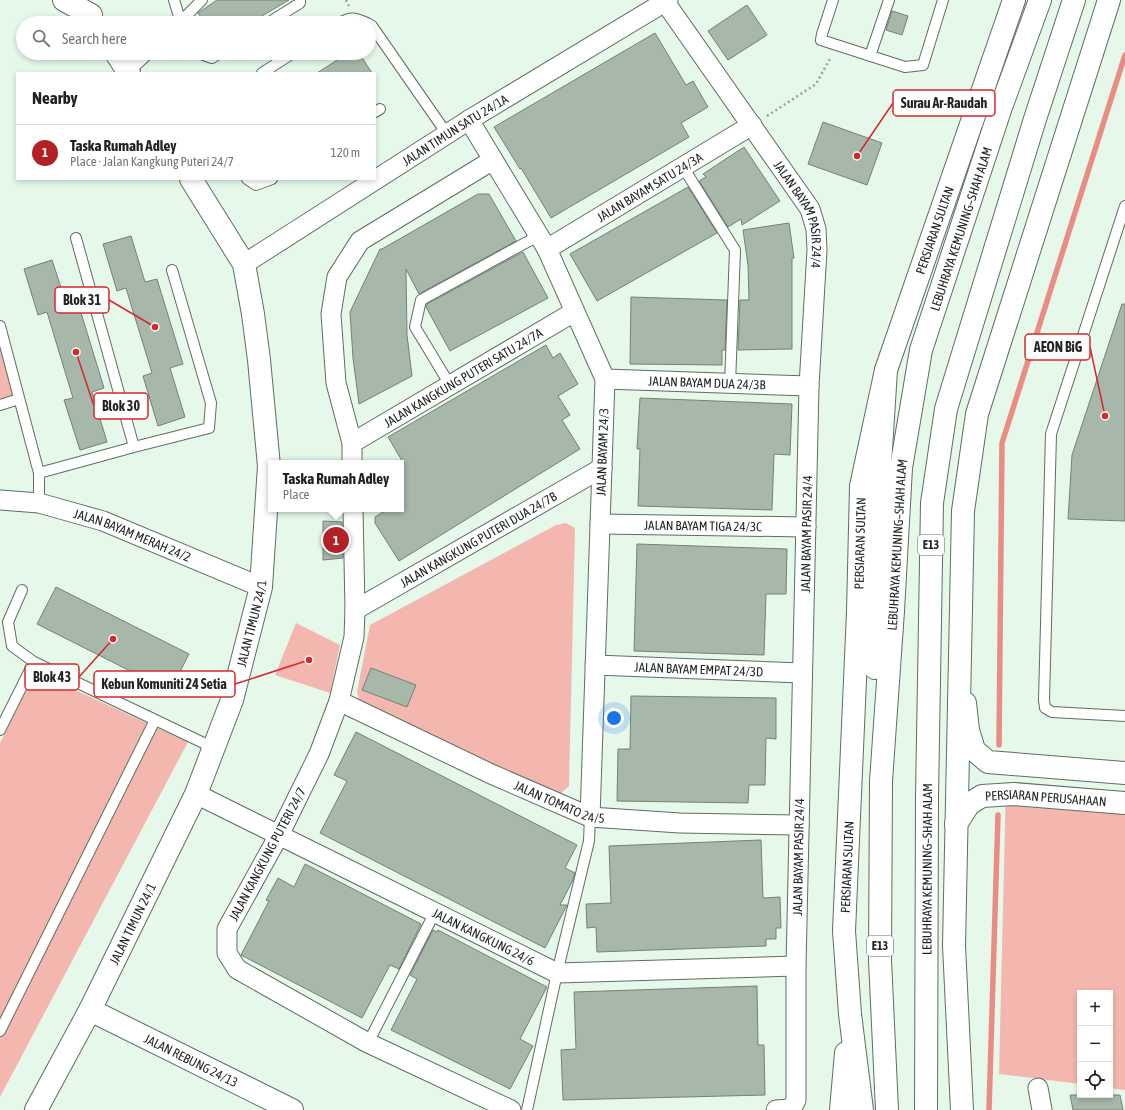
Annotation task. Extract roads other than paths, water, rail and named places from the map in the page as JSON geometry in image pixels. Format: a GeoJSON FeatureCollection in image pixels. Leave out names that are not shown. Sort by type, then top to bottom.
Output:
{"type":"FeatureCollection","features":[{"type":"Feature","properties":{"kind":"main road"},"geometry":{"type":"LineString","coordinates":[[64,0],[92,13]]}},
{"type":"Feature","properties":{"kind":"main road","name":"PERSIARAN SULTAN"},"geometry":{"type":"LineString","coordinates":[[862,1110],[850,1014],[844,931],[861,486],[886,370],[1014,0]]}},
{"type":"Feature","properties":{"kind":"main road","name":"LEBUHRAYA KEMUNING–SHAH ALAM"},"geometry":{"type":"LineString","coordinates":[[887,1110],[880,960],[881,781],[901,468],[921,350],[1000,110],[1040,0]]}},
{"type":"Feature","properties":{"kind":"main road","name":"LEBUHRAYA KEMUNING–SHAH ALAM"},"geometry":{"type":"LineString","coordinates":[[926,1110],[927,773],[932,503],[946,409],[1035,119],[1074,0]]}},
{"type":"Feature","properties":{"kind":"main road"},"geometry":{"type":"LineString","coordinates":[[962,1110],[954,946],[963,511],[977,414],[1108,0]]}},
{"type":"Feature","properties":{"kind":"main road"},"geometry":{"type":"LineString","coordinates":[[120,60],[127,72]]}},
{"type":"Feature","properties":{"kind":"main road","name":"JALAN TIMUN 24/1"},"geometry":{"type":"LineString","coordinates":[[36,1110],[90,1010],[196,794],[232,700],[261,587],[268,466],[259,360],[253,314],[244,264],[192,180]]}},
{"type":"Feature","properties":{"kind":"main road"},"geometry":{"type":"LineString","coordinates":[[881,781],[875,670],[878,496],[886,370]]}},
{"type":"Feature","properties":{"kind":"main road"},"geometry":{"type":"LineString","coordinates":[[960,651],[968,730],[974,750],[988,762],[1125,773]]}},
{"type":"Feature","properties":{"kind":"main road","name":"PERSIARAN PERUSAHAAN"},"geometry":{"type":"LineString","coordinates":[[956,824],[969,804],[982,796],[1014,794],[1125,803]]}},
{"type":"Feature","properties":{"kind":"main road","name":"JALAN REBUNG 24/13"},"geometry":{"type":"LineString","coordinates":[[90,1010],[292,1110]]}},
{"type":"Feature","properties":{"kind":"main road"},"geometry":{"type":"LineString","coordinates":[[841,1110],[850,1014]]}},
{"type":"Feature","properties":{"kind":"street","name":"JALAN TIMUN SATU 24/1A"},"geometry":{"type":"LineString","coordinates":[[376,179],[469,120],[667,1]]}},
{"type":"Feature","properties":{"kind":"street","name":"JALAN BAYAM PASIR 24/4"},"geometry":{"type":"LineString","coordinates":[[667,1],[810,209],[816,229],[817,250],[809,386],[802,673],[796,966],[796,1100],[789,1110]]}},
{"type":"Feature","properties":{"kind":"street","name":"JALAN BAYAM 24/3"},"geometry":{"type":"LineString","coordinates":[[469,120],[542,242],[604,379],[590,817]]}},
{"type":"Feature","properties":{"kind":"street","name":"JALAN BAYAM SATU 24/3A"},"geometry":{"type":"LineString","coordinates":[[542,242],[683,167],[752,125]]}},
{"type":"Feature","properties":{"kind":"street"},"geometry":{"type":"LineString","coordinates":[[352,460],[352,443],[336,383],[331,314],[337,277],[360,241],[492,160]]}},
{"type":"Feature","properties":{"kind":"street","name":"JALAN TIMUN SATU 24/1A"},"geometry":{"type":"LineString","coordinates":[[244,264],[375,180]]}},
{"type":"Feature","properties":{"kind":"street","name":"JALAN KANGKUNG PUTERI SATU 24/7A"},"geometry":{"type":"LineString","coordinates":[[352,443],[574,312]]}},
{"type":"Feature","properties":{"kind":"street","name":"JALAN BAYAM DUA 24/3B"},"geometry":{"type":"LineString","coordinates":[[604,379],[809,386]]}},
{"type":"Feature","properties":{"kind":"street","name":"JALAN KANGKUNG PUTERI DUA 24/7B"},"geometry":{"type":"LineString","coordinates":[[355,610],[602,468]]}},
{"type":"Feature","properties":{"kind":"street","name":"JALAN BAYAM MERAH 24/2"},"geometry":{"type":"LineString","coordinates":[[0,500],[39,503],[103,521],[261,587]]}},
{"type":"Feature","properties":{"kind":"street","name":"JALAN KANGKUNG PUTERI 24/7"},"geometry":{"type":"LineString","coordinates":[[353,512],[355,610],[354,637],[339,702],[319,754],[279,835],[227,929],[227,953],[237,969],[368,1042],[511,1110]]}},
{"type":"Feature","properties":{"kind":"street","name":"JALAN BAYAM TIGA 24/3C"},"geometry":{"type":"LineString","coordinates":[[600,524],[806,527]]}},
{"type":"Feature","properties":{"kind":"street","name":"JALAN BAYAM EMPAT 24/3D"},"geometry":{"type":"LineString","coordinates":[[595,665],[802,673]]}},
{"type":"Feature","properties":{"kind":"street","name":"JALAN TOMATO 24/5"},"geometry":{"type":"LineString","coordinates":[[339,702],[489,773],[590,817],[680,823],[799,825]]}},
{"type":"Feature","properties":{"kind":"street","name":"JALAN KANGKUNG 24/6"},"geometry":{"type":"LineString","coordinates":[[196,794],[557,973],[796,966]]}},
{"type":"Feature","properties":{"kind":"street"},"geometry":{"type":"LineString","coordinates":[[1038,1088],[1042,1110]]}},
{"type":"Feature","properties":{"kind":"street"},"geometry":{"type":"LineString","coordinates":[[776,1110],[789,1110]]}},
{"type":"Feature","properties":{"kind":"lane"},"geometry":{"type":"LineString","coordinates":[[174,0],[178,16]]}},
{"type":"Feature","properties":{"kind":"lane"},"geometry":{"type":"LineString","coordinates":[[186,16],[202,0]]}},
{"type":"Feature","properties":{"kind":"lane"},"geometry":{"type":"LineString","coordinates":[[279,16],[300,3],[300,0]]}},
{"type":"Feature","properties":{"kind":"lane"},"geometry":{"type":"LineString","coordinates":[[833,0],[821,40],[904,67],[922,64],[943,0]]}},
{"type":"Feature","properties":{"kind":"lane"},"geometry":{"type":"LineString","coordinates":[[870,56],[889,0]]}},
{"type":"Feature","properties":{"kind":"lane"},"geometry":{"type":"LineString","coordinates":[[376,32],[447,134]]}},
{"type":"Feature","properties":{"kind":"lane"},"geometry":{"type":"LineString","coordinates":[[129,72],[142,60]]}},
{"type":"Feature","properties":{"kind":"lane"},"geometry":{"type":"LineString","coordinates":[[264,72],[282,60]]}},
{"type":"Feature","properties":{"kind":"lane"},"geometry":{"type":"LineString","coordinates":[[683,167],[736,250],[730,384]]}},
{"type":"Feature","properties":{"kind":"lane"},"geometry":{"type":"LineString","coordinates":[[248,180],[256,185],[269,180]]}},
{"type":"Feature","properties":{"kind":"lane"},"geometry":{"type":"LineString","coordinates":[[1125,206],[1051,434],[1044,700],[1045,708],[1052,712],[1125,716]]}},
{"type":"Feature","properties":{"kind":"lane"},"geometry":{"type":"LineString","coordinates":[[76,238],[134,447]]}},
{"type":"Feature","properties":{"kind":"lane"},"geometry":{"type":"LineString","coordinates":[[450,385],[415,326],[422,300],[542,242]]}},
{"type":"Feature","properties":{"kind":"lane"},"geometry":{"type":"LineString","coordinates":[[39,472],[209,428],[211,403],[172,270]]}},
{"type":"Feature","properties":{"kind":"lane"},"geometry":{"type":"LineString","coordinates":[[0,326],[39,472],[39,503]]}},
{"type":"Feature","properties":{"kind":"lane"},"geometry":{"type":"LineString","coordinates":[[0,405],[19,399]]}},
{"type":"Feature","properties":{"kind":"lane"},"geometry":{"type":"LineString","coordinates":[[22,590],[8,622],[12,646],[34,662],[214,748]]}},
{"type":"Feature","properties":{"kind":"lane"},"geometry":{"type":"LineString","coordinates":[[0,730],[34,662]]}},
{"type":"Feature","properties":{"kind":"lane"},"geometry":{"type":"LineString","coordinates":[[0,1031],[155,720]]}},
{"type":"Feature","properties":{"kind":"lane"},"geometry":{"type":"LineString","coordinates":[[527,1110],[557,973],[589,841],[590,817]]}},
{"type":"Feature","properties":{"kind":"lane"},"geometry":{"type":"LineString","coordinates":[[368,1042],[434,912]]}},
{"type":"Feature","properties":{"kind":"waterway"},"geometry":{"type":"LineString","coordinates":[[999,745],[1002,443],[1125,55]]}},
{"type":"Feature","properties":{"kind":"waterway"},"geometry":{"type":"LineString","coordinates":[[989,1110],[998,815]]}},
{"type":"Feature","properties":{"kind":"place","name":"Surau Ar-Raudah"},"geometry":{"type":"Point","coordinates":[857,156]}},
{"type":"Feature","properties":{"kind":"place","name":"Blok 31"},"geometry":{"type":"Point","coordinates":[155,327]}},
{"type":"Feature","properties":{"kind":"place","name":"Blok 30"},"geometry":{"type":"Point","coordinates":[76,352]}},
{"type":"Feature","properties":{"kind":"place","name":"AEON BiG"},"geometry":{"type":"Point","coordinates":[1105,416]}},
{"type":"Feature","properties":{"kind":"place","name":"Taska Rumah Adley"},"geometry":{"type":"Point","coordinates":[336,540]}},
{"type":"Feature","properties":{"kind":"place","name":"Blok 43"},"geometry":{"type":"Point","coordinates":[113,639]}},
{"type":"Feature","properties":{"kind":"place","name":"Kebun Komuniti 24 Setia"},"geometry":{"type":"Point","coordinates":[309,660]}}]}
